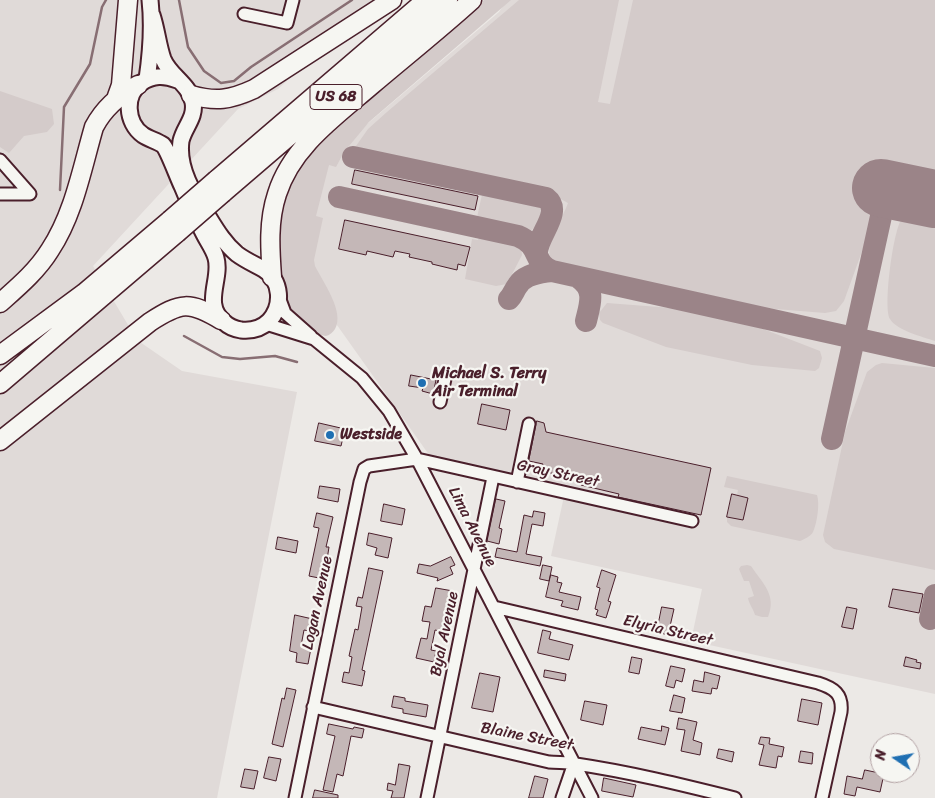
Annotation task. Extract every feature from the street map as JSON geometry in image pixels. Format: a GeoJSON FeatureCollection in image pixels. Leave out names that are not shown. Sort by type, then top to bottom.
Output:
{"type":"FeatureCollection","features":[{"type":"Feature","properties":{"kind":"highway"},"geometry":{"type":"LineString","coordinates":[[116,99],[121,85],[128,0]]}},
{"type":"Feature","properties":{"kind":"highway"},"geometry":{"type":"LineString","coordinates":[[190,95],[221,100],[238,96],[254,89],[392,0]]}},
{"type":"Feature","properties":{"kind":"highway","name":"US 68"},"geometry":{"type":"LineString","coordinates":[[220,186],[426,0]]}},
{"type":"Feature","properties":{"kind":"highway","name":"US 68"},"geometry":{"type":"LineString","coordinates":[[0,384],[173,226],[448,0]]}},
{"type":"Feature","properties":{"kind":"highway"},"geometry":{"type":"LineString","coordinates":[[272,277],[270,229],[272,210],[286,173],[298,154],[331,120],[472,0]]}},
{"type":"Feature","properties":{"kind":"highway"},"geometry":{"type":"LineString","coordinates":[[0,303],[30,276],[50,251],[64,225],[94,127],[101,114],[116,99],[142,82]]}},
{"type":"Feature","properties":{"kind":"highway","name":"US 68"},"geometry":{"type":"LineString","coordinates":[[0,355],[173,226]]}},
{"type":"Feature","properties":{"kind":"highway"},"geometry":{"type":"LineString","coordinates":[[0,368],[65,314],[84,294]]}},
{"type":"Feature","properties":{"kind":"highway"},"geometry":{"type":"LineString","coordinates":[[1,440],[150,322],[169,310],[178,306],[195,307],[221,320]]}},
{"type":"Feature","properties":{"kind":"main road"},"geometry":{"type":"LineString","coordinates":[[142,82],[157,76],[167,76],[185,86],[190,95],[193,104],[193,115],[181,141],[182,160],[187,182],[223,240],[236,253],[253,265],[263,269],[272,277],[277,286],[279,296],[278,307],[266,324],[257,329],[248,331],[238,330],[221,320],[216,312],[213,302],[216,259],[164,146],[143,135],[135,127],[130,117],[129,106],[132,95],[142,82],[151,53],[152,16],[150,0]]}},
{"type":"Feature","properties":{"kind":"main road"},"geometry":{"type":"LineString","coordinates":[[152,16],[158,32],[164,60],[177,80]]}},
{"type":"Feature","properties":{"kind":"street"},"geometry":{"type":"LineString","coordinates":[[244,14],[287,23],[292,0]]}},
{"type":"Feature","properties":{"kind":"street"},"geometry":{"type":"LineString","coordinates":[[0,160],[30,194],[0,194]]}},
{"type":"Feature","properties":{"kind":"street"},"geometry":{"type":"LineString","coordinates":[[279,296],[285,313],[314,339]]}},
{"type":"Feature","properties":{"kind":"street","name":"Lima Avenue"},"geometry":{"type":"LineString","coordinates":[[266,324],[314,339],[350,367],[389,411],[417,458],[592,798]]}},
{"type":"Feature","properties":{"kind":"street"},"geometry":{"type":"LineString","coordinates":[[440,402],[445,379]]}},
{"type":"Feature","properties":{"kind":"street"},"geometry":{"type":"LineString","coordinates":[[517,482],[530,424]]}},
{"type":"Feature","properties":{"kind":"street","name":"Gray Street"},"geometry":{"type":"LineString","coordinates":[[417,458],[493,477],[692,521]]}},
{"type":"Feature","properties":{"kind":"street","name":"Logan Avenue"},"geometry":{"type":"LineString","coordinates":[[294,798],[362,474],[364,469],[375,464],[417,458]]}},
{"type":"Feature","properties":{"kind":"street","name":"Byal Avenue"},"geometry":{"type":"LineString","coordinates":[[427,798],[493,477]]}},
{"type":"Feature","properties":{"kind":"street","name":"Elyria Street"},"geometry":{"type":"LineString","coordinates":[[494,607],[833,688],[841,699],[841,712],[822,798]]}},
{"type":"Feature","properties":{"kind":"street","name":"Blaine Street"},"geometry":{"type":"LineString","coordinates":[[313,707],[549,762],[559,764],[574,763],[656,779],[735,798]]}},
{"type":"Feature","properties":{"kind":"street"},"geometry":{"type":"LineString","coordinates":[[562,798],[574,763]]}},
{"type":"Feature","properties":{"kind":"shaded area"},"geometry":{"type":"Polygon","coordinates":[[[0,0],[377,0],[278,89],[238,109],[93,266],[137,340],[182,371],[297,392],[217,798],[0,798],[0,0]]]}},
{"type":"Feature","properties":{"kind":"shaded area"},"geometry":{"type":"Polygon","coordinates":[[[484,0],[511,0],[369,122],[344,152],[336,167],[329,165],[316,216],[323,218],[314,260],[315,266],[332,297],[337,314],[337,322],[335,329],[326,336],[314,331],[288,308],[280,278],[277,245],[278,229],[283,198],[289,181],[307,153],[484,0]]]}},
{"type":"Feature","properties":{"kind":"shaded area"},"geometry":{"type":"Polygon","coordinates":[[[507,0],[935,0],[935,694],[691,641],[702,589],[551,556],[566,487],[432,459],[327,311],[291,239],[307,175],[499,12],[507,0]]]}},
{"type":"Feature","properties":{"kind":"shaded area"},"geometry":{"type":"Polygon","coordinates":[[[519,0],[619,0],[598,102],[610,104],[633,0],[935,0],[935,176],[881,165],[865,243],[844,301],[836,311],[825,313],[763,308],[552,262],[550,256],[551,241],[568,203],[546,191],[360,151],[356,146],[368,129],[519,0]]]}},
{"type":"Feature","properties":{"kind":"shaded area"},"geometry":{"type":"Polygon","coordinates":[[[0,91],[52,109],[54,124],[47,132],[24,136],[9,153],[0,147],[0,91]]]}},
{"type":"Feature","properties":{"kind":"shaded area"},"geometry":{"type":"Polygon","coordinates":[[[483,190],[542,203],[545,205],[543,213],[536,225],[527,233],[476,222],[483,190]]]}},
{"type":"Feature","properties":{"kind":"shaded area"},"geometry":{"type":"Polygon","coordinates":[[[919,213],[935,216],[935,341],[898,327],[890,319],[888,312],[888,286],[898,227],[901,220],[905,217],[919,213]]]}},
{"type":"Feature","properties":{"kind":"shaded area"},"geometry":{"type":"Polygon","coordinates":[[[480,235],[518,243],[521,247],[522,255],[507,284],[496,286],[465,279],[472,239],[478,240],[480,235]]]}},
{"type":"Feature","properties":{"kind":"shaded area"},"geometry":{"type":"Polygon","coordinates":[[[607,303],[672,308],[758,327],[820,351],[822,358],[819,368],[815,371],[752,365],[666,347],[603,323],[600,320],[599,313],[607,303]]]}},
{"type":"Feature","properties":{"kind":"shaded area"},"geometry":{"type":"Polygon","coordinates":[[[882,363],[935,368],[935,570],[834,549],[825,542],[823,535],[845,432],[867,372],[882,363]]]}},
{"type":"Feature","properties":{"kind":"shaded area"},"geometry":{"type":"Polygon","coordinates":[[[727,476],[817,495],[818,514],[812,533],[800,541],[731,526],[727,522],[727,517],[743,520],[748,498],[737,495],[738,490],[724,487],[727,476]]]}},
{"type":"Feature","properties":{"kind":"shaded area"},"geometry":{"type":"Polygon","coordinates":[[[741,566],[751,566],[770,596],[771,602],[768,617],[755,615],[749,602],[748,598],[754,596],[749,581],[744,581],[739,569],[741,566]]]}},
{"type":"Feature","properties":{"kind":"building"},"geometry":{"type":"Polygon","coordinates":[[[355,170],[478,196],[475,210],[352,184],[355,170]]]}},
{"type":"Feature","properties":{"kind":"building"},"geometry":{"type":"Polygon","coordinates":[[[345,220],[470,247],[465,266],[458,264],[457,270],[409,257],[410,254],[395,251],[393,257],[367,251],[366,255],[339,249],[345,220]]]}},
{"type":"Feature","properties":{"kind":"building","name":"Michael S. Terry Air Terminal"},"geometry":{"type":"Polygon","coordinates":[[[411,375],[436,380],[433,394],[422,391],[423,388],[409,386],[411,375]]]}},
{"type":"Feature","properties":{"kind":"building"},"geometry":{"type":"Polygon","coordinates":[[[482,404],[510,410],[506,430],[478,424],[482,404]]]}},
{"type":"Feature","properties":{"kind":"building"},"geometry":{"type":"Polygon","coordinates":[[[537,421],[544,423],[546,432],[711,468],[701,515],[618,497],[619,494],[581,485],[582,480],[542,471],[543,464],[529,461],[537,421]]]}},
{"type":"Feature","properties":{"kind":"building","name":"Westside"},"geometry":{"type":"Polygon","coordinates":[[[319,423],[345,429],[341,446],[315,441],[319,423]]]}},
{"type":"Feature","properties":{"kind":"building"},"geometry":{"type":"Polygon","coordinates":[[[320,486],[340,489],[338,502],[318,498],[320,486]]]}},
{"type":"Feature","properties":{"kind":"building"},"geometry":{"type":"Polygon","coordinates":[[[732,494],[748,498],[743,520],[727,517],[732,494]]]}},
{"type":"Feature","properties":{"kind":"building"},"geometry":{"type":"Polygon","coordinates":[[[496,499],[505,501],[499,528],[502,529],[499,544],[487,541],[496,499]]]}},
{"type":"Feature","properties":{"kind":"building"},"geometry":{"type":"Polygon","coordinates":[[[384,504],[405,509],[402,525],[381,521],[384,504]]]}},
{"type":"Feature","properties":{"kind":"building"},"geometry":{"type":"Polygon","coordinates":[[[534,511],[545,513],[543,526],[532,524],[526,554],[542,557],[540,566],[495,557],[497,548],[517,552],[524,515],[532,517],[534,511]]]}},
{"type":"Feature","properties":{"kind":"building"},"geometry":{"type":"Polygon","coordinates":[[[317,513],[333,517],[326,547],[329,547],[324,579],[309,576],[319,528],[314,527],[317,513]]]}},
{"type":"Feature","properties":{"kind":"building"},"geometry":{"type":"Polygon","coordinates":[[[369,533],[392,538],[388,558],[375,555],[377,548],[367,545],[369,533]]]}},
{"type":"Feature","properties":{"kind":"building"},"geometry":{"type":"Polygon","coordinates":[[[278,537],[298,541],[296,553],[276,549],[278,537]]]}},
{"type":"Feature","properties":{"kind":"building"},"geometry":{"type":"Polygon","coordinates":[[[451,557],[455,565],[450,567],[453,574],[437,581],[438,578],[417,573],[419,564],[430,566],[451,557]]]}},
{"type":"Feature","properties":{"kind":"building"},"geometry":{"type":"Polygon","coordinates":[[[543,565],[552,567],[549,581],[540,579],[543,565]]]}},
{"type":"Feature","properties":{"kind":"building"},"geometry":{"type":"Polygon","coordinates":[[[369,568],[383,571],[362,670],[365,671],[362,686],[342,682],[344,672],[349,673],[352,657],[349,656],[355,629],[358,630],[362,607],[356,606],[358,597],[362,598],[369,568]]]}},
{"type":"Feature","properties":{"kind":"building"},"geometry":{"type":"Polygon","coordinates":[[[602,570],[616,575],[608,601],[611,602],[606,618],[596,615],[598,610],[595,609],[600,588],[597,587],[602,570]]]}},
{"type":"Feature","properties":{"kind":"building"},"geometry":{"type":"Polygon","coordinates":[[[551,575],[558,577],[557,582],[562,583],[559,592],[581,597],[578,610],[561,606],[563,601],[546,597],[551,575]]]}},
{"type":"Feature","properties":{"kind":"building"},"geometry":{"type":"Polygon","coordinates":[[[436,588],[453,591],[444,632],[435,630],[431,650],[436,651],[434,662],[416,658],[421,638],[427,639],[430,622],[422,621],[425,606],[431,607],[436,588]]]}},
{"type":"Feature","properties":{"kind":"building"},"geometry":{"type":"Polygon","coordinates":[[[893,589],[923,594],[919,613],[889,607],[893,589]]]}},
{"type":"Feature","properties":{"kind":"building"},"geometry":{"type":"Polygon","coordinates":[[[662,607],[674,609],[668,635],[657,632],[662,607]]]}},
{"type":"Feature","properties":{"kind":"building"},"geometry":{"type":"Polygon","coordinates":[[[847,607],[857,609],[853,629],[842,627],[847,607]]]}},
{"type":"Feature","properties":{"kind":"building"},"geometry":{"type":"Polygon","coordinates":[[[295,615],[317,620],[314,632],[304,630],[301,646],[311,648],[308,664],[296,662],[297,653],[290,651],[295,615]]]}},
{"type":"Feature","properties":{"kind":"building"},"geometry":{"type":"Polygon","coordinates":[[[543,630],[551,632],[549,639],[573,645],[569,660],[538,653],[543,630]]]}},
{"type":"Feature","properties":{"kind":"building"},"geometry":{"type":"Polygon","coordinates":[[[632,657],[642,659],[639,674],[629,672],[632,657]]]}},
{"type":"Feature","properties":{"kind":"building"},"geometry":{"type":"Polygon","coordinates":[[[906,657],[921,663],[920,669],[904,666],[906,657]]]}},
{"type":"Feature","properties":{"kind":"building"},"geometry":{"type":"Polygon","coordinates":[[[671,666],[685,669],[682,682],[676,680],[674,688],[666,686],[671,666]]]}},
{"type":"Feature","properties":{"kind":"building"},"geometry":{"type":"Polygon","coordinates":[[[545,670],[566,674],[565,681],[544,677],[545,670]]]}},
{"type":"Feature","properties":{"kind":"building"},"geometry":{"type":"Polygon","coordinates":[[[705,672],[720,676],[717,689],[712,688],[711,694],[692,691],[694,680],[703,682],[705,672]]]}},
{"type":"Feature","properties":{"kind":"building"},"geometry":{"type":"Polygon","coordinates":[[[480,673],[500,677],[493,712],[472,708],[480,673]]]}},
{"type":"Feature","properties":{"kind":"building"},"geometry":{"type":"Polygon","coordinates":[[[287,688],[296,690],[283,747],[272,744],[282,698],[284,699],[287,688]]]}},
{"type":"Feature","properties":{"kind":"building"},"geometry":{"type":"Polygon","coordinates":[[[674,695],[685,698],[682,713],[670,711],[674,695]]]}},
{"type":"Feature","properties":{"kind":"building"},"geometry":{"type":"Polygon","coordinates":[[[394,696],[405,698],[405,701],[428,705],[426,717],[403,713],[403,709],[392,707],[394,696]]]}},
{"type":"Feature","properties":{"kind":"building"},"geometry":{"type":"Polygon","coordinates":[[[802,699],[822,703],[818,725],[798,721],[802,699]]]}},
{"type":"Feature","properties":{"kind":"building"},"geometry":{"type":"Polygon","coordinates":[[[585,701],[607,705],[603,725],[581,720],[585,701]]]}},
{"type":"Feature","properties":{"kind":"building"},"geometry":{"type":"Polygon","coordinates":[[[679,718],[697,722],[693,740],[702,743],[700,755],[681,751],[685,730],[677,729],[679,718]]]}},
{"type":"Feature","properties":{"kind":"building"},"geometry":{"type":"Polygon","coordinates":[[[329,724],[353,729],[354,727],[364,729],[362,738],[351,736],[343,776],[337,774],[333,792],[323,790],[335,736],[327,734],[329,724]]]}},
{"type":"Feature","properties":{"kind":"building"},"geometry":{"type":"Polygon","coordinates":[[[662,726],[669,728],[665,745],[638,739],[641,727],[661,731],[662,726]]]}},
{"type":"Feature","properties":{"kind":"building"},"geometry":{"type":"Polygon","coordinates":[[[761,737],[770,738],[769,744],[784,747],[782,757],[778,756],[776,768],[759,765],[764,745],[759,744],[761,737]]]}},
{"type":"Feature","properties":{"kind":"building"},"geometry":{"type":"Polygon","coordinates":[[[719,749],[734,752],[732,762],[717,758],[719,749]]]}},
{"type":"Feature","properties":{"kind":"building"},"geometry":{"type":"Polygon","coordinates":[[[801,751],[813,753],[812,764],[799,762],[801,751]]]}},
{"type":"Feature","properties":{"kind":"building"},"geometry":{"type":"Polygon","coordinates":[[[269,757],[281,759],[276,781],[264,778],[269,757]]]}},
{"type":"Feature","properties":{"kind":"building"},"geometry":{"type":"Polygon","coordinates":[[[399,764],[410,766],[404,798],[391,798],[393,791],[387,790],[388,783],[395,785],[399,764]]]}},
{"type":"Feature","properties":{"kind":"building"},"geometry":{"type":"Polygon","coordinates":[[[245,769],[258,771],[254,789],[241,787],[245,769]]]}},
{"type":"Feature","properties":{"kind":"building"},"geometry":{"type":"Polygon","coordinates":[[[865,770],[870,771],[870,783],[882,783],[880,792],[857,787],[855,796],[844,794],[847,776],[862,779],[865,770]]]}},
{"type":"Feature","properties":{"kind":"building"},"geometry":{"type":"Polygon","coordinates":[[[535,776],[548,779],[543,798],[529,798],[535,776]]]}},
{"type":"Feature","properties":{"kind":"building"},"geometry":{"type":"Polygon","coordinates":[[[604,778],[636,785],[633,797],[602,791],[604,778]]]}},
{"type":"Feature","properties":{"kind":"building"},"geometry":{"type":"Polygon","coordinates":[[[315,790],[338,795],[338,798],[313,798],[315,790]]]}},
{"type":"Feature","properties":{"kind":"waterway"},"geometry":{"type":"LineString","coordinates":[[60,190],[64,107],[90,64],[102,7],[106,0]]}},
{"type":"Feature","properties":{"kind":"waterway"},"geometry":{"type":"LineString","coordinates":[[179,0],[188,47],[204,71],[221,83],[234,81],[251,67],[352,0]]}},
{"type":"Feature","properties":{"kind":"waterway"},"geometry":{"type":"LineString","coordinates":[[184,336],[222,357],[240,359],[275,356],[297,362]]}},
{"type":"Feature","properties":{"kind":"taxiway"},"geometry":{"type":"LineString","coordinates":[[353,157],[546,198],[551,204],[551,217],[538,247],[537,254]]}},
{"type":"Feature","properties":{"kind":"taxiway"},"geometry":{"type":"LineString","coordinates":[[832,439],[887,189]]}},
{"type":"Feature","properties":{"kind":"taxiway"},"geometry":{"type":"LineString","coordinates":[[339,197],[518,236],[531,245],[542,264],[552,271],[935,356]]}},
{"type":"Feature","properties":{"kind":"taxiway"},"geometry":{"type":"LineString","coordinates":[[509,299],[518,285],[528,276],[552,271]]}},
{"type":"Feature","properties":{"kind":"taxiway"},"geometry":{"type":"LineString","coordinates":[[579,278],[588,287],[590,292],[590,303],[586,321]]}},
{"type":"Feature","properties":{"kind":"taxiway"},"geometry":{"type":"LineString","coordinates":[[930,619],[935,595]]}},
{"type":"Feature","properties":{"kind":"runway"},"geometry":{"type":"LineString","coordinates":[[881,188],[935,199]]}},
{"type":"Feature","properties":{"kind":"place","name":"Michael S. Terry Air Terminal"},"geometry":{"type":"Point","coordinates":[422,383]}},
{"type":"Feature","properties":{"kind":"place","name":"Westside"},"geometry":{"type":"Point","coordinates":[330,435]}}]}
